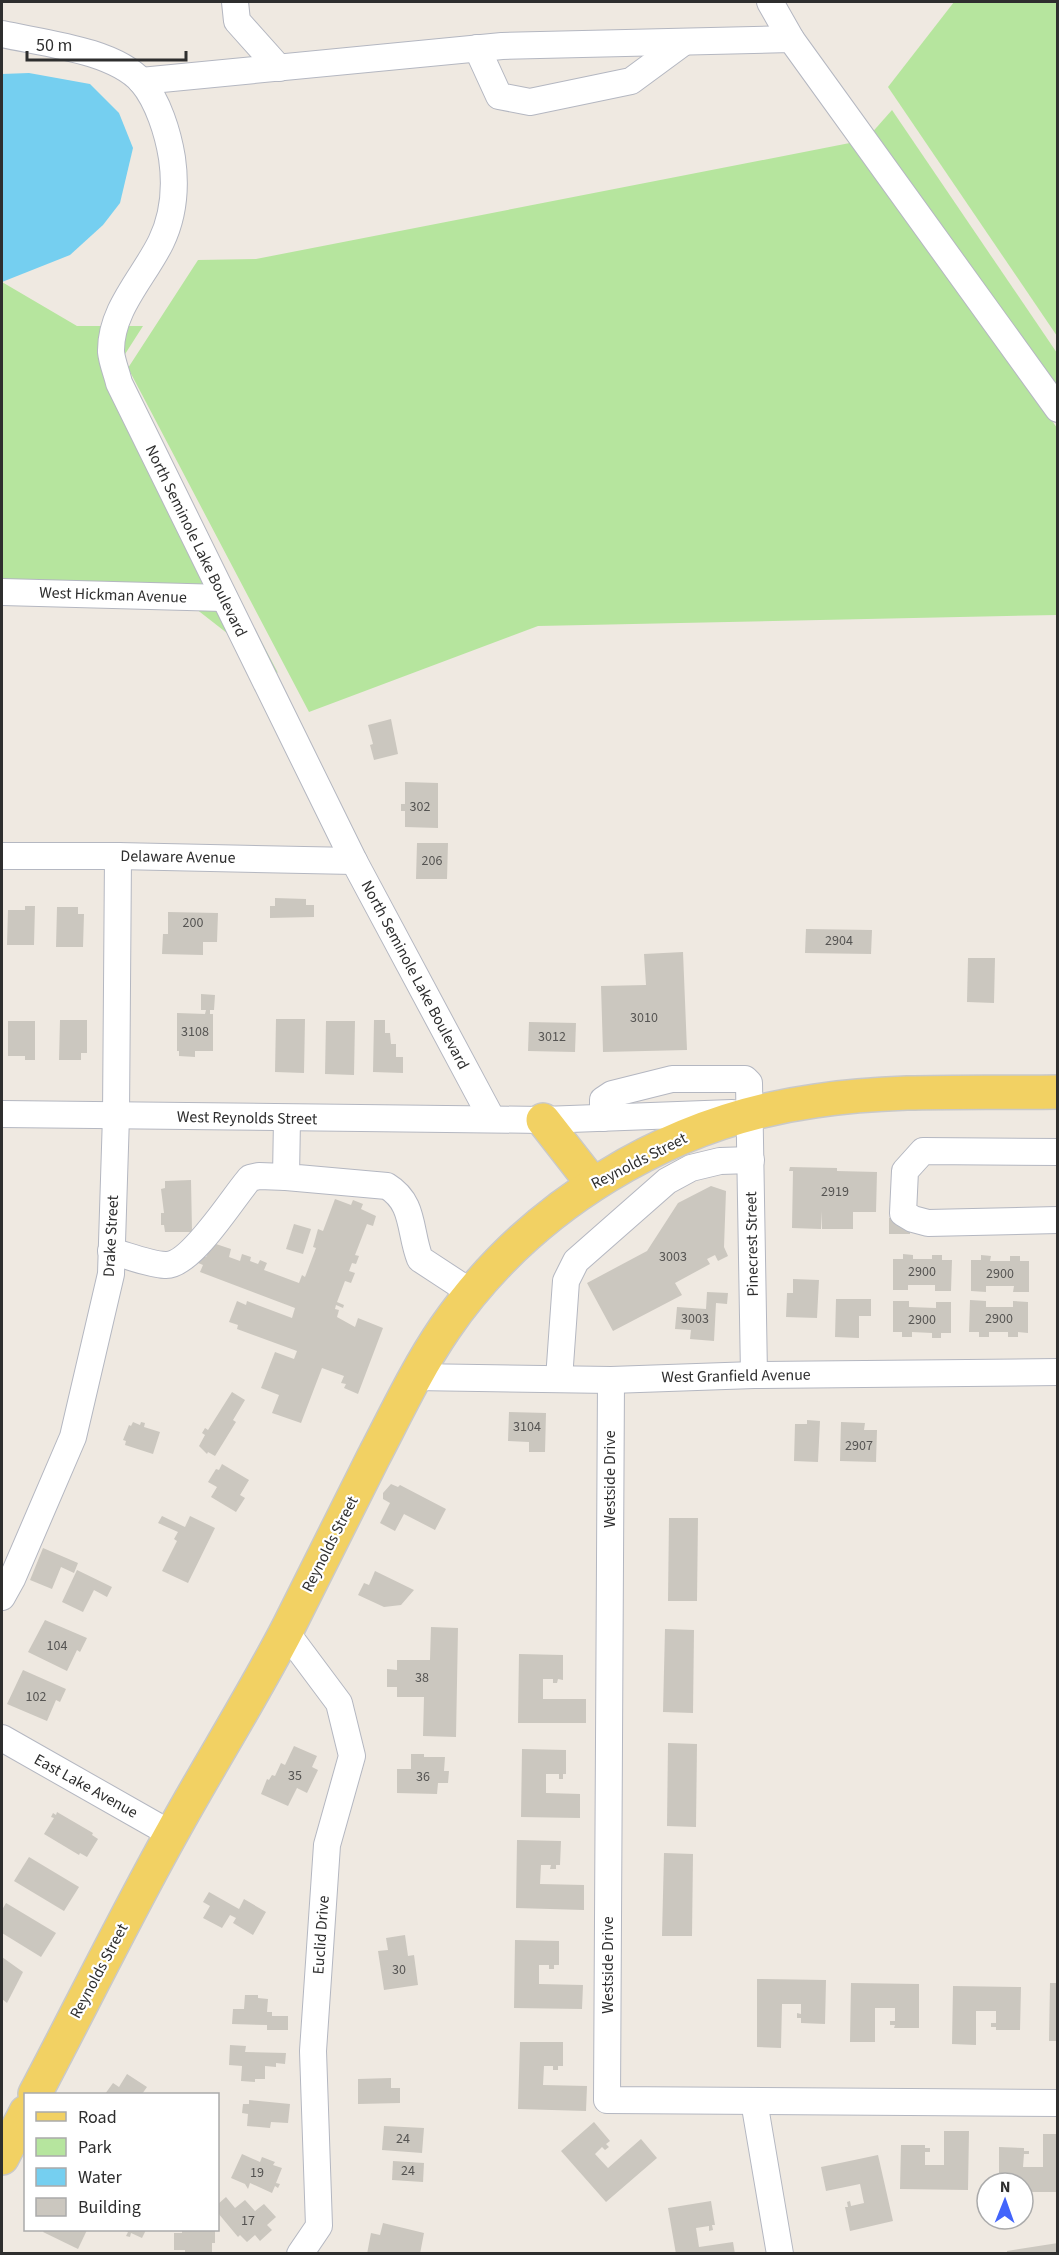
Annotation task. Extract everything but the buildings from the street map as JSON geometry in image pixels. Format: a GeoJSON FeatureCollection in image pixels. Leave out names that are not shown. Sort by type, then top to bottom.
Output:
{"type":"FeatureCollection","features":[{"type":"Feature","properties":{"kind":"main road","name":"Reynolds Street"},"geometry":{"type":"LineString","coordinates":[[36,2093],[171,1834],[286,1632],[414,1377],[446,1327],[472,1293],[517,1244],[562,1206],[593,1184],[683,1137],[750,1113],[815,1101],[891,1094],[1058,1092]]}},
{"type":"Feature","properties":{"kind":"main road"},"geometry":{"type":"LineString","coordinates":[[543,1120],[593,1184]]}},
{"type":"Feature","properties":{"kind":"main road"},"geometry":{"type":"LineString","coordinates":[[2,2158],[24,2116]]}},
{"type":"Feature","properties":{"kind":"street"},"geometry":{"type":"LineString","coordinates":[[235,2],[237,21],[279,68]]}},
{"type":"Feature","properties":{"kind":"street"},"geometry":{"type":"LineString","coordinates":[[770,2],[791,39],[1058,409]]}},
{"type":"Feature","properties":{"kind":"street"},"geometry":{"type":"LineString","coordinates":[[789,2],[791,39]]}},
{"type":"Feature","properties":{"kind":"street","name":"North Seminole Lake Boulevard"},"geometry":{"type":"LineString","coordinates":[[2,34],[88,52],[116,64],[141,81],[155,104],[170,147],[175,178],[172,211],[162,240],[116,322],[111,353],[119,383],[354,861],[492,1119]]}},
{"type":"Feature","properties":{"kind":"street"},"geometry":{"type":"LineString","coordinates":[[141,81],[502,46],[791,39]]}},
{"type":"Feature","properties":{"kind":"street"},"geometry":{"type":"LineString","coordinates":[[477,48],[499,96],[530,102],[631,81],[684,42]]}},
{"type":"Feature","properties":{"kind":"street","name":"West Hickman Avenue"},"geometry":{"type":"LineString","coordinates":[[2,592],[224,598]]}},
{"type":"Feature","properties":{"kind":"street","name":"Delaware Avenue"},"geometry":{"type":"LineString","coordinates":[[2,856],[354,861]]}},
{"type":"Feature","properties":{"kind":"street","name":"Drake Street"},"geometry":{"type":"LineString","coordinates":[[2,1597],[12,1579],[73,1437],[111,1274],[116,1116],[118,856]]}},
{"type":"Feature","properties":{"kind":"street","name":"Pinecrest Street"},"geometry":{"type":"LineString","coordinates":[[603,1118],[603,1100],[612,1094],[672,1079],[745,1079],[749,1083],[754,1375]]}},
{"type":"Feature","properties":{"kind":"street","name":"Reynolds Street"},"geometry":{"type":"LineString","coordinates":[[492,1119],[543,1120],[750,1113]]}},
{"type":"Feature","properties":{"kind":"street","name":"West Reynolds Street"},"geometry":{"type":"LineString","coordinates":[[2,1114],[287,1119],[492,1119]]}},
{"type":"Feature","properties":{"kind":"street"},"geometry":{"type":"LineString","coordinates":[[286,1177],[287,1119]]}},
{"type":"Feature","properties":{"kind":"street"},"geometry":{"type":"LineString","coordinates":[[1058,1152],[923,1151],[905,1171],[903,1213],[913,1219],[928,1223],[1058,1220]]}},
{"type":"Feature","properties":{"kind":"street"},"geometry":{"type":"LineString","coordinates":[[559,1379],[566,1281],[576,1261],[667,1181],[691,1168],[720,1161],[751,1160]]}},
{"type":"Feature","properties":{"kind":"street"},"geometry":{"type":"LineString","coordinates":[[111,1251],[167,1265],[181,1261],[198,1245],[250,1178],[286,1177],[387,1186],[398,1193],[410,1214],[420,1259],[472,1293]]}},
{"type":"Feature","properties":{"kind":"street","name":"West Granfield Avenue"},"geometry":{"type":"LineString","coordinates":[[414,1377],[611,1380],[754,1375],[1058,1372]]}},
{"type":"Feature","properties":{"kind":"street","name":"Westside Drive"},"geometry":{"type":"LineString","coordinates":[[611,1380],[607,2100],[1058,2103]]}},
{"type":"Feature","properties":{"kind":"street","name":"Euclid Drive"},"geometry":{"type":"LineString","coordinates":[[286,1632],[339,1702],[352,1756],[327,1845],[314,2028],[319,2226],[300,2253]]}},
{"type":"Feature","properties":{"kind":"street","name":"East Lake Avenue"},"geometry":{"type":"LineString","coordinates":[[2,1738],[171,1834]]}},
{"type":"Feature","properties":{"kind":"street"},"geometry":{"type":"LineString","coordinates":[[754,2101],[780,2253]]}},
{"type":"Feature","properties":{"kind":"green space"},"geometry":{"type":"Polygon","coordinates":[[[954,2],[1057,2],[1057,336],[888,87],[954,2]]]}},
{"type":"Feature","properties":{"kind":"green space"},"geometry":{"type":"Polygon","coordinates":[[[892,110],[1057,353],[1057,411],[869,136],[892,110]]]}},
{"type":"Feature","properties":{"kind":"green space"},"geometry":{"type":"Polygon","coordinates":[[[860,141],[1057,428],[1057,615],[538,626],[309,712],[128,368],[198,260],[256,259],[860,141]]]}},
{"type":"Feature","properties":{"kind":"green space"},"geometry":{"type":"Polygon","coordinates":[[[2,282],[77,326],[143,326],[120,362],[120,374],[278,673],[191,605],[2,595],[2,282]]]}},
{"type":"Feature","properties":{"kind":"water"},"geometry":{"type":"Polygon","coordinates":[[[29,73],[90,84],[119,113],[133,148],[120,203],[103,225],[70,255],[2,282],[2,74],[29,73]]]}}]}
